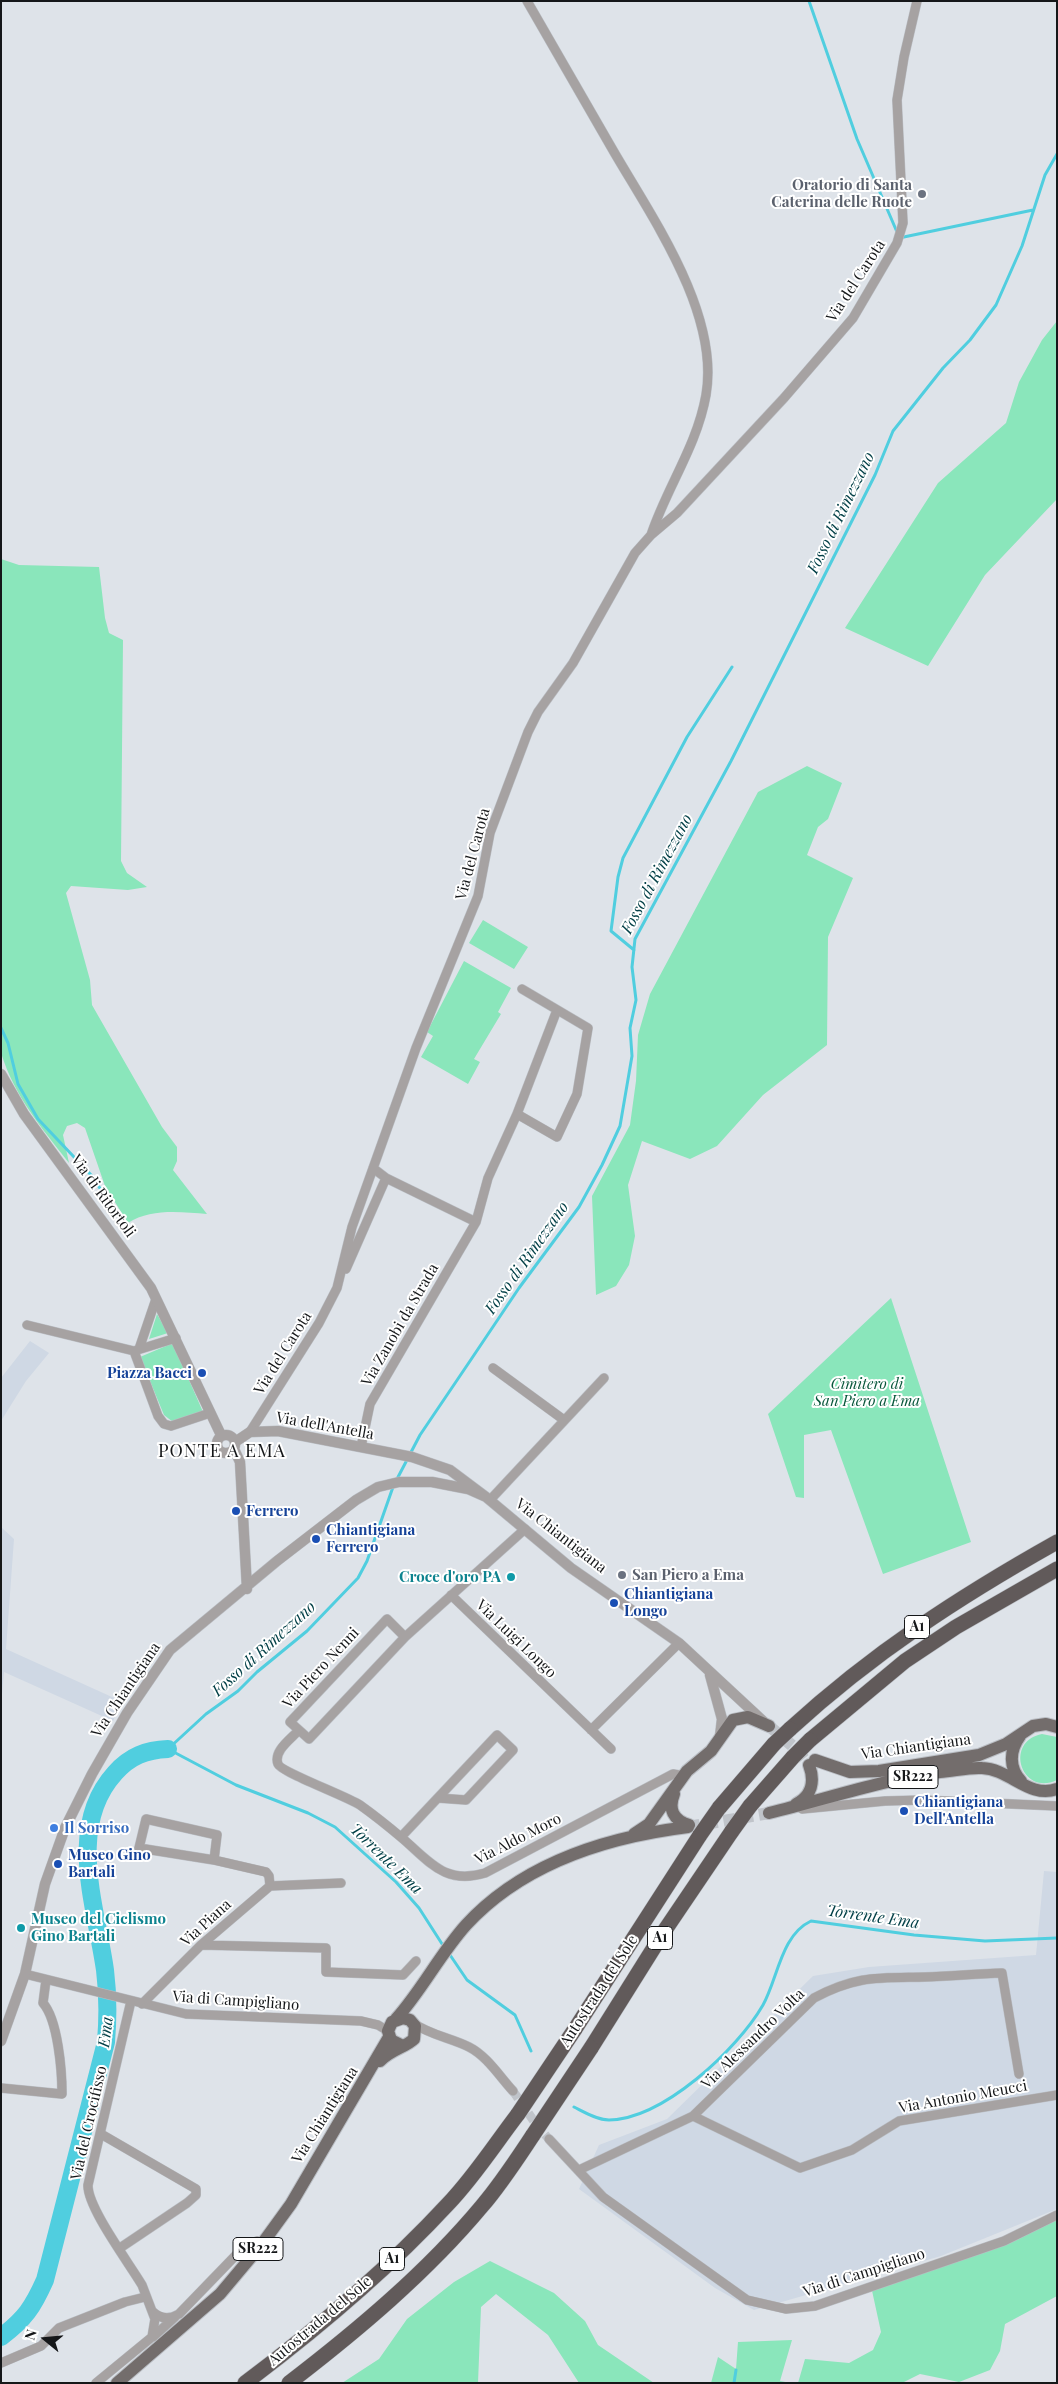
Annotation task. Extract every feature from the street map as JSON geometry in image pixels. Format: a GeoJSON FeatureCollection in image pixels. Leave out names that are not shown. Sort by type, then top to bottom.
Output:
{"type":"FeatureCollection","features":[{"type":"Feature","properties":{"kind":"highway","name":"Autostrada del Sole"},"geometry":{"type":"LineString","coordinates":[[246,2383],[304,2338],[412,2241],[450,2203],[518,2114],[575,2029],[692,1829],[719,1808],[774,1744],[836,1687],[878,1654],[944,1609],[1057,1542]]}},
{"type":"Feature","properties":{"kind":"highway","name":"Autostrada del Sole"},"geometry":{"type":"LineString","coordinates":[[289,2383],[377,2311],[441,2252],[483,2205],[533,2135],[591,2048],[665,1930],[732,1831],[750,1806],[793,1757],[810,1740],[905,1661],[956,1627],[1057,1569]]}},
{"type":"Feature","properties":{"kind":"main road","name":"Via Chiantigiana"},"geometry":{"type":"LineString","coordinates":[[630,1837],[649,1824],[679,1782],[710,1750],[729,1724],[737,1718],[753,1719],[769,1726]]}},
{"type":"Feature","properties":{"kind":"main road","name":"Via Chiantigiana"},"geometry":{"type":"LineString","coordinates":[[790,1808],[803,1800],[810,1790],[812,1762],[850,1772],[879,1771],[979,1755],[1000,1747],[1038,1725],[1057,1727]]}},
{"type":"Feature","properties":{"kind":"main road"},"geometry":{"type":"LineString","coordinates":[[1020,1735],[1012,1752],[1013,1768],[1020,1780],[1035,1790],[1048,1791],[1057,1789]]}},
{"type":"Feature","properties":{"kind":"main road","name":"Via Chiantigiana"},"geometry":{"type":"LineString","coordinates":[[769,1813],[859,1788],[924,1775],[982,1768],[998,1770],[1035,1790]]}},
{"type":"Feature","properties":{"kind":"main road"},"geometry":{"type":"LineString","coordinates":[[679,1782],[671,1802],[672,1814],[680,1822],[692,1829]]}},
{"type":"Feature","properties":{"kind":"main road","name":"Via Chiantigiana"},"geometry":{"type":"LineString","coordinates":[[116,2383],[220,2294],[262,2244],[291,2204],[304,2179],[373,2067],[389,2034],[392,2022],[411,2001],[467,1924],[501,1894],[543,1868],[570,1855],[630,1837],[692,1829]]}},
{"type":"Feature","properties":{"kind":"main road"},"geometry":{"type":"LineString","coordinates":[[411,2001],[408,2012],[416,2031],[414,2039]]}},
{"type":"Feature","properties":{"kind":"main road"},"geometry":{"type":"LineString","coordinates":[[396,2019],[403,2018],[411,2021]]}},
{"type":"Feature","properties":{"kind":"main road"},"geometry":{"type":"LineString","coordinates":[[389,2034],[394,2043],[401,2045]]}},
{"type":"Feature","properties":{"kind":"main road","name":"Via Chiantigiana"},"geometry":{"type":"LineString","coordinates":[[373,2067],[383,2057],[414,2039]]}},
{"type":"Feature","properties":{"kind":"main road","name":"Via Chiantigiana"},"geometry":{"type":"LineString","coordinates":[[202,2310],[304,2179]]}},
{"type":"Feature","properties":{"kind":"street","name":"Via del Carota"},"geometry":{"type":"LineString","coordinates":[[527,1],[680,267],[702,329],[708,369],[706,395],[694,436],[681,470],[660,507],[651,535]]}},
{"type":"Feature","properties":{"kind":"street","name":"Via del Carota"},"geometry":{"type":"LineString","coordinates":[[338,1288],[352,1227],[416,1048],[478,896],[490,834],[528,732],[538,712],[573,663],[636,553],[651,535],[677,513],[784,398],[846,325],[897,243],[903,223],[897,100],[917,1]]}},
{"type":"Feature","properties":{"kind":"street"},"geometry":{"type":"LineString","coordinates":[[517,1114],[557,1137],[577,1094],[588,1028],[522,989]]}},
{"type":"Feature","properties":{"kind":"street","name":"Via Zanobi da Strada"},"geometry":{"type":"LineString","coordinates":[[361,1447],[370,1404],[476,1222],[488,1178],[517,1114],[557,1010]]}},
{"type":"Feature","properties":{"kind":"street","name":"Via di Ritortoli"},"geometry":{"type":"LineString","coordinates":[[1,1074],[24,1114],[110,1231],[156,1299],[221,1435]]}},
{"type":"Feature","properties":{"kind":"street"},"geometry":{"type":"LineString","coordinates":[[373,1168],[386,1178],[476,1222]]}},
{"type":"Feature","properties":{"kind":"street","name":"Via del Carota"},"geometry":{"type":"LineString","coordinates":[[250,1432],[320,1323],[338,1288],[386,1178]]}},
{"type":"Feature","properties":{"kind":"street"},"geometry":{"type":"LineString","coordinates":[[156,1299],[136,1350],[158,1416],[164,1424],[171,1426],[210,1413]]}},
{"type":"Feature","properties":{"kind":"street"},"geometry":{"type":"LineString","coordinates":[[27,1325],[136,1350],[176,1338]]}},
{"type":"Feature","properties":{"kind":"street"},"geometry":{"type":"LineString","coordinates":[[493,1368],[564,1420]]}},
{"type":"Feature","properties":{"kind":"street","name":"Via Chiantigiana"},"geometry":{"type":"LineString","coordinates":[[488,1498],[604,1378]]}},
{"type":"Feature","properties":{"kind":"street","name":"Via dell'Antella"},"geometry":{"type":"LineString","coordinates":[[250,1432],[278,1431],[409,1456]]}},
{"type":"Feature","properties":{"kind":"street"},"geometry":{"type":"LineString","coordinates":[[247,1589],[240,1462],[234,1445],[230,1435],[221,1435],[216,1444],[220,1451],[227,1453],[234,1445],[250,1432]]}},
{"type":"Feature","properties":{"kind":"street","name":"Via Chiantigiana"},"geometry":{"type":"LineString","coordinates":[[409,1456],[450,1470],[488,1498],[571,1568],[679,1643],[769,1726]]}},
{"type":"Feature","properties":{"kind":"street","name":"Via Chiantigiana"},"geometry":{"type":"LineString","coordinates":[[1,2041],[25,1974],[43,1891],[65,1828],[89,1780],[127,1713],[170,1650],[247,1589],[277,1561],[356,1500],[378,1487],[395,1483],[432,1482],[468,1489],[488,1498]]}},
{"type":"Feature","properties":{"kind":"street"},"geometry":{"type":"LineString","coordinates":[[450,1595],[525,1529]]}},
{"type":"Feature","properties":{"kind":"street","name":"Via Piero Nenni"},"geometry":{"type":"LineString","coordinates":[[405,1637],[386,1619],[290,1722],[309,1739],[405,1637],[450,1595]]}},
{"type":"Feature","properties":{"kind":"street","name":"Via Luigi Longo"},"geometry":{"type":"LineString","coordinates":[[450,1595],[611,1749]]}},
{"type":"Feature","properties":{"kind":"street"},"geometry":{"type":"LineString","coordinates":[[591,1730],[679,1643]]}},
{"type":"Feature","properties":{"kind":"street","name":"Via Chiantigiana"},"geometry":{"type":"LineString","coordinates":[[707,1670],[714,1685],[722,1719],[718,1740]]}},
{"type":"Feature","properties":{"kind":"street","name":"Via Aldo Moro"},"geometry":{"type":"LineString","coordinates":[[299,1730],[279,1753],[277,1760],[280,1768],[353,1801],[401,1837],[433,1866],[445,1873],[467,1878],[485,1873],[673,1774],[679,1775],[679,1782]]}},
{"type":"Feature","properties":{"kind":"street"},"geometry":{"type":"LineString","coordinates":[[401,1837],[497,1735],[513,1750],[466,1800],[438,1798]]}},
{"type":"Feature","properties":{"kind":"street"},"geometry":{"type":"LineString","coordinates":[[1017,1803],[1029,1798],[1035,1790]]}},
{"type":"Feature","properties":{"kind":"street"},"geometry":{"type":"LineString","coordinates":[[790,1808],[894,1801],[1017,1803],[1057,1806]]}},
{"type":"Feature","properties":{"kind":"street"},"geometry":{"type":"LineString","coordinates":[[214,1860],[217,1835],[146,1819],[139,1848],[214,1860],[266,1872],[269,1876],[270,1886],[341,1883]]}},
{"type":"Feature","properties":{"kind":"street","name":"Via Piana"},"geometry":{"type":"LineString","coordinates":[[142,2004],[201,1945],[270,1886]]}},
{"type":"Feature","properties":{"kind":"street"},"geometry":{"type":"LineString","coordinates":[[201,1945],[326,1948],[326,1972],[403,1974],[416,1961]]}},
{"type":"Feature","properties":{"kind":"street","name":"Via Alessandro Volta"},"geometry":{"type":"LineString","coordinates":[[693,2116],[814,1998],[838,1985],[891,1976],[1002,1973],[1019,2074]]}},
{"type":"Feature","properties":{"kind":"street","name":"Via di Campigliano"},"geometry":{"type":"LineString","coordinates":[[25,1974],[186,2014],[361,2021],[378,2025],[389,2034]]}},
{"type":"Feature","properties":{"kind":"street"},"geometry":{"type":"LineString","coordinates":[[1,2088],[62,2094],[55,2029],[51,2014],[43,2003],[46,1980]]}},
{"type":"Feature","properties":{"kind":"street","name":"Via del Crocifisso"},"geometry":{"type":"LineString","coordinates":[[131,2001],[88,2185],[88,2193],[99,2216],[142,2285],[155,2319],[155,2328],[148,2342]]}},
{"type":"Feature","properties":{"kind":"street"},"geometry":{"type":"LineString","coordinates":[[411,2021],[428,2032],[471,2048],[485,2060],[513,2091]]}},
{"type":"Feature","properties":{"kind":"street"},"geometry":{"type":"LineString","coordinates":[[414,2039],[421,2032],[428,2032]]}},
{"type":"Feature","properties":{"kind":"street","name":"Via Antonio Meucci"},"geometry":{"type":"LineString","coordinates":[[693,2116],[800,2168],[852,2150],[899,2121],[1057,2095]]}},
{"type":"Feature","properties":{"kind":"street"},"geometry":{"type":"LineString","coordinates":[[579,2170],[693,2116]]}},
{"type":"Feature","properties":{"kind":"street"},"geometry":{"type":"LineString","coordinates":[[101,2134],[196,2189],[196,2195],[187,2203],[120,2248]]}},
{"type":"Feature","properties":{"kind":"street","name":"Via di Campigliano"},"geometry":{"type":"LineString","coordinates":[[550,2139],[603,2198],[748,2300],[786,2309],[815,2306],[1004,2241],[1057,2216]]}},
{"type":"Feature","properties":{"kind":"street"},"geometry":{"type":"LineString","coordinates":[[96,2383],[148,2342],[179,2314],[238,2253],[257,2241]]}},
{"type":"Feature","properties":{"kind":"street"},"geometry":{"type":"LineString","coordinates":[[1,2363],[41,2346],[59,2328],[116,2305],[145,2297]]}},
{"type":"Feature","properties":{"kind":"street"},"geometry":{"type":"LineString","coordinates":[[152,2310],[156,2315],[164,2318],[179,2314]]}},
{"type":"Feature","properties":{"kind":"shaded area"},"geometry":{"type":"Polygon","coordinates":[[[30,1341],[49,1353],[26,1381],[1,1421],[1,1378],[30,1341]]]}},
{"type":"Feature","properties":{"kind":"shaded area"},"geometry":{"type":"Polygon","coordinates":[[[1,1527],[14,1539],[6,1649],[123,1702],[113,1721],[4,1672],[1,1705],[1,1527]]]}},
{"type":"Feature","properties":{"kind":"shaded area"},"geometry":{"type":"Polygon","coordinates":[[[1044,1871],[1057,1872],[1057,2209],[941,2256],[754,2310],[715,2288],[579,2189],[599,2145],[667,2119],[813,1976],[869,1967],[1036,1955],[1044,1871]]]}},
{"type":"Feature","properties":{"kind":"green space"},"geometry":{"type":"Polygon","coordinates":[[[1057,321],[1057,499],[985,575],[928,666],[845,628],[938,483],[1006,423],[1019,382],[1042,340],[1057,321]]]}},
{"type":"Feature","properties":{"kind":"green space"},"geometry":{"type":"Polygon","coordinates":[[[1,559],[19,565],[99,567],[105,618],[109,633],[123,640],[121,861],[127,873],[147,887],[128,890],[71,886],[66,893],[90,980],[92,1005],[162,1127],[177,1147],[177,1161],[173,1170],[207,1214],[156,1213],[137,1218],[128,1223],[105,1186],[85,1128],[77,1123],[67,1126],[63,1135],[69,1163],[21,1098],[1,1053],[1,559]]]}},
{"type":"Feature","properties":{"kind":"green space"},"geometry":{"type":"Polygon","coordinates":[[[807,766],[842,783],[828,819],[818,827],[807,855],[853,878],[828,937],[827,1045],[763,1095],[717,1146],[690,1159],[642,1141],[628,1185],[635,1236],[629,1265],[616,1286],[596,1295],[592,1196],[630,1125],[636,1081],[638,1035],[650,994],[758,792],[807,766]]]}},
{"type":"Feature","properties":{"kind":"green space"},"geometry":{"type":"Polygon","coordinates":[[[483,920],[528,947],[514,969],[469,943],[483,920]]]}},
{"type":"Feature","properties":{"kind":"green space"},"geometry":{"type":"Polygon","coordinates":[[[464,961],[511,988],[498,1012],[501,1014],[474,1059],[480,1062],[468,1084],[421,1057],[433,1036],[427,1032],[464,961]]]}},
{"type":"Feature","properties":{"kind":"green space","name":"Cimitero di San Piero a Ema"},"geometry":{"type":"Polygon","coordinates":[[[891,1298],[971,1542],[883,1574],[831,1430],[804,1435],[804,1498],[796,1497],[768,1414],[891,1298]]]}},
{"type":"Feature","properties":{"kind":"green space"},"geometry":{"type":"Polygon","coordinates":[[[157,1314],[168,1333],[149,1339],[157,1314]]]}},
{"type":"Feature","properties":{"kind":"green space"},"geometry":{"type":"Polygon","coordinates":[[[173,1343],[203,1412],[173,1422],[164,1415],[140,1357],[173,1343]]]}},
{"type":"Feature","properties":{"kind":"green space"},"geometry":{"type":"Polygon","coordinates":[[[1042,1734],[1057,1737],[1057,1780],[1045,1783],[1034,1781],[1027,1775],[1020,1757],[1023,1747],[1030,1739],[1042,1734]]]}},
{"type":"Feature","properties":{"kind":"green space"},"geometry":{"type":"Polygon","coordinates":[[[1057,2215],[1057,2296],[1005,2324],[1000,2351],[990,2370],[959,2382],[920,2374],[902,2383],[798,2383],[805,2359],[849,2363],[873,2350],[881,2332],[871,2286],[1004,2241],[1057,2215]]]}},
{"type":"Feature","properties":{"kind":"green space"},"geometry":{"type":"Polygon","coordinates":[[[490,2261],[554,2293],[585,2321],[598,2345],[654,2383],[579,2383],[548,2335],[496,2294],[481,2307],[478,2383],[342,2383],[379,2359],[407,2319],[454,2282],[490,2261]]]}},
{"type":"Feature","properties":{"kind":"green space"},"geometry":{"type":"Polygon","coordinates":[[[792,2340],[780,2381],[791,2383],[711,2383],[718,2357],[736,2369],[738,2342],[792,2340]]]}},
{"type":"Feature","properties":{"kind":"waterway"},"geometry":{"type":"LineString","coordinates":[[809,1],[857,139],[897,232]]}},
{"type":"Feature","properties":{"kind":"waterway","name":"Fosso di Rimezzano"},"geometry":{"type":"LineString","coordinates":[[397,1479],[420,1435],[519,1288],[579,1207],[602,1165],[620,1126],[632,1056],[630,1028],[636,1000],[632,967],[635,939],[731,761],[875,475],[893,431],[943,368],[970,340],[996,305],[1022,246],[1045,175],[1057,154]]}},
{"type":"Feature","properties":{"kind":"waterway"},"geometry":{"type":"LineString","coordinates":[[899,238],[1033,210]]}},
{"type":"Feature","properties":{"kind":"waterway"},"geometry":{"type":"LineString","coordinates":[[634,950],[611,931],[618,877],[623,858],[687,737],[732,667]]}},
{"type":"Feature","properties":{"kind":"waterway"},"geometry":{"type":"LineString","coordinates":[[1,1028],[8,1043],[18,1084],[38,1119],[92,1176],[103,1193]]}},
{"type":"Feature","properties":{"kind":"waterway","name":"Fosso di Rimezzano"},"geometry":{"type":"LineString","coordinates":[[393,1487],[367,1561],[358,1578],[307,1631],[257,1672],[238,1691],[206,1714],[168,1749],[236,1785],[308,1813],[335,1827],[396,1882],[419,1908],[444,1947]]}},
{"type":"Feature","properties":{"kind":"waterway","name":"Ema"},"geometry":{"type":"LineString","coordinates":[[1,2337],[28,2312],[45,2280],[106,2042],[106,1979],[88,1868],[88,1842],[91,1818],[100,1794],[121,1767],[139,1755],[168,1749]]}},
{"type":"Feature","properties":{"kind":"waterway","name":"Torrente Ema"},"geometry":{"type":"LineString","coordinates":[[574,2107],[604,2120],[630,2117],[652,2108],[675,2095],[696,2079],[736,2042],[751,2023],[763,2005],[781,1958],[793,1936],[811,1921],[914,1935],[985,1941],[1057,1938]]}},
{"type":"Feature","properties":{"kind":"waterway","name":"Torrente Ema"},"geometry":{"type":"LineString","coordinates":[[448,1952],[467,1980],[515,2015],[531,2051]]}},
{"type":"Feature","properties":{"kind":"waterway"},"geometry":{"type":"LineString","coordinates":[[734,2383],[736,2370]]}},
{"type":"Feature","properties":{"kind":"tunnel"},"geometry":{"type":"LineString","coordinates":[[769,1726],[795,1748],[809,1765]]}},
{"type":"Feature","properties":{"kind":"tunnel"},"geometry":{"type":"LineString","coordinates":[[688,1827],[769,1813]]}},
{"type":"Feature","properties":{"kind":"tunnel"},"geometry":{"type":"LineString","coordinates":[[513,2091],[538,2127],[549,2139]]}},
{"type":"Feature","properties":{"kind":"place","name":"Oratorio di Santa Caterina delle Ruote"},"geometry":{"type":"Point","coordinates":[922,194]}},
{"type":"Feature","properties":{"kind":"place","name":"Piazza Bacci"},"geometry":{"type":"Point","coordinates":[202,1373]}},
{"type":"Feature","properties":{"kind":"place","name":"Ferrero"},"geometry":{"type":"Point","coordinates":[236,1511]}},
{"type":"Feature","properties":{"kind":"place","name":"Chiantigiana Ferrero"},"geometry":{"type":"Point","coordinates":[316,1539]}},
{"type":"Feature","properties":{"kind":"place","name":"San Piero a Ema"},"geometry":{"type":"Point","coordinates":[622,1575]}},
{"type":"Feature","properties":{"kind":"place","name":"Croce d'oro PA"},"geometry":{"type":"Point","coordinates":[511,1577]}},
{"type":"Feature","properties":{"kind":"place","name":"Chiantigiana Longo"},"geometry":{"type":"Point","coordinates":[614,1603]}},
{"type":"Feature","properties":{"kind":"place","name":"Chiantigiana Dell'Antella"},"geometry":{"type":"Point","coordinates":[904,1811]}},
{"type":"Feature","properties":{"kind":"place","name":"Il Sorriso"},"geometry":{"type":"Point","coordinates":[54,1828]}},
{"type":"Feature","properties":{"kind":"place","name":"Museo Gino Bartali"},"geometry":{"type":"Point","coordinates":[58,1864]}},
{"type":"Feature","properties":{"kind":"place","name":"Museo del Ciclismo Gino Bartali"},"geometry":{"type":"Point","coordinates":[21,1928]}},
{"type":"Feature","properties":{"kind":"district","name":"PONTE A EMA"},"geometry":{"type":"Point","coordinates":[222,1451]}}]}
